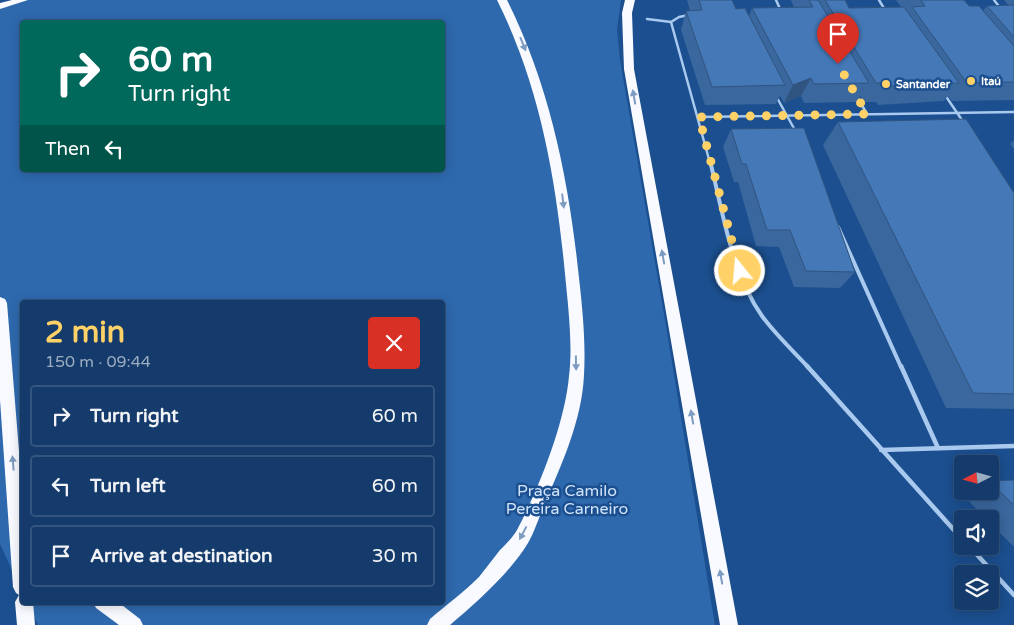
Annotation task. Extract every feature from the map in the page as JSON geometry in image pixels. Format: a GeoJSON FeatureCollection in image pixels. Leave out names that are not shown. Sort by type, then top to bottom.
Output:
{"type":"FeatureCollection","features":[{"type":"Feature","properties":{"kind":"highway"},"geometry":{"type":"LineString","coordinates":[[0,6],[23,0]]}},
{"type":"Feature","properties":{"kind":"highway"},"geometry":{"type":"LineString","coordinates":[[436,625],[484,584],[522,537],[550,473],[571,414],[577,375],[575,304],[567,227],[554,152],[530,61],[502,0]]}},
{"type":"Feature","properties":{"kind":"highway"},"geometry":{"type":"LineString","coordinates":[[630,0],[627,13],[629,69],[729,625]]}},
{"type":"Feature","properties":{"kind":"highway"},"geometry":{"type":"LineString","coordinates":[[0,303],[20,542]]}},
{"type":"Feature","properties":{"kind":"highway"},"geometry":{"type":"LineString","coordinates":[[24,605],[26,625]]}},
{"type":"Feature","properties":{"kind":"highway"},"geometry":{"type":"LineString","coordinates":[[106,605],[134,625]]}},
{"type":"Feature","properties":{"kind":"lane"},"geometry":{"type":"LineString","coordinates":[[773,13],[782,13],[776,0]]}},
{"type":"Feature","properties":{"kind":"lane"},"geometry":{"type":"LineString","coordinates":[[876,10],[886,10],[879,0]]}},
{"type":"Feature","properties":{"kind":"lane"},"geometry":{"type":"LineString","coordinates":[[994,0],[1001,9]]}},
{"type":"Feature","properties":{"kind":"lane"},"geometry":{"type":"LineString","coordinates":[[992,9],[1007,9]]}},
{"type":"Feature","properties":{"kind":"lane"},"geometry":{"type":"LineString","coordinates":[[647,19],[671,22],[679,17],[698,15]]}},
{"type":"Feature","properties":{"kind":"lane"},"geometry":{"type":"LineString","coordinates":[[671,22],[699,117],[734,253],[753,304],[762,317],[954,530]]}},
{"type":"Feature","properties":{"kind":"lane"},"geometry":{"type":"LineString","coordinates":[[852,89],[867,114]]}},
{"type":"Feature","properties":{"kind":"lane"},"geometry":{"type":"LineString","coordinates":[[941,89],[967,128]]}},
{"type":"Feature","properties":{"kind":"lane"},"geometry":{"type":"LineString","coordinates":[[774,93],[797,134]]}},
{"type":"Feature","properties":{"kind":"lane"},"geometry":{"type":"LineString","coordinates":[[699,117],[1014,112]]}},
{"type":"Feature","properties":{"kind":"lane"},"geometry":{"type":"LineString","coordinates":[[837,224],[938,448]]}},
{"type":"Feature","properties":{"kind":"lane"},"geometry":{"type":"LineString","coordinates":[[881,450],[1014,446]]}},
{"type":"Feature","properties":{"kind":"lane"},"geometry":{"type":"LineString","coordinates":[[977,555],[1014,595]]}},
{"type":"Feature","properties":{"kind":"green space","name":"Praça Camilo Pereira Carneiro"},"geometry":{"type":"Polygon","coordinates":[[[23,0],[621,0],[617,30],[620,60],[715,625],[38,625],[28,605],[445,605],[445,300],[20,300],[20,588],[0,544],[0,6],[23,0]]]}},
{"type":"Feature","properties":{"kind":"building"},"geometry":{"type":"Polygon","coordinates":[[[699,0],[732,0],[736,9],[745,8],[785,85],[712,87],[686,11],[702,10],[699,0]]]}},
{"type":"Feature","properties":{"kind":"building"},"geometry":{"type":"Polygon","coordinates":[[[809,0],[818,0],[869,83],[814,84],[811,78],[793,85],[752,8],[813,7],[809,0]]]}},
{"type":"Feature","properties":{"kind":"building"},"geometry":{"type":"Polygon","coordinates":[[[825,0],[845,0],[849,8],[904,7],[959,83],[890,86],[888,83],[876,83],[825,0]]]}},
{"type":"Feature","properties":{"kind":"building"},"geometry":{"type":"Polygon","coordinates":[[[921,0],[964,0],[969,6],[979,6],[1014,46],[1014,82],[967,83],[912,7],[925,6],[921,0]]]}},
{"type":"Feature","properties":{"kind":"building"},"geometry":{"type":"Polygon","coordinates":[[[1014,5],[1014,37],[987,6],[1014,5]]]}},
{"type":"Feature","properties":{"kind":"building"},"geometry":{"type":"Polygon","coordinates":[[[966,119],[1014,193],[1014,394],[973,393],[838,122],[966,119]]]}},
{"type":"Feature","properties":{"kind":"building"},"geometry":{"type":"Polygon","coordinates":[[[804,128],[855,272],[806,271],[790,230],[767,230],[746,164],[742,164],[731,129],[804,128]]]}},
{"type":"Feature","properties":{"kind":"building"},"geometry":{"type":"Polygon","coordinates":[[[1014,480],[1014,505],[999,491],[999,481],[1014,480]]]}},
{"type":"Feature","properties":{"kind":"place","name":"Itaú"},"geometry":{"type":"Point","coordinates":[971,81]}},
{"type":"Feature","properties":{"kind":"place","name":"Santander"},"geometry":{"type":"Point","coordinates":[886,84]}},
{"type":"Feature","properties":{"kind":"route"},"geometry":{"type":"LineString","coordinates":[[740,271],[699,117],[867,114],[838,64]]}}]}
